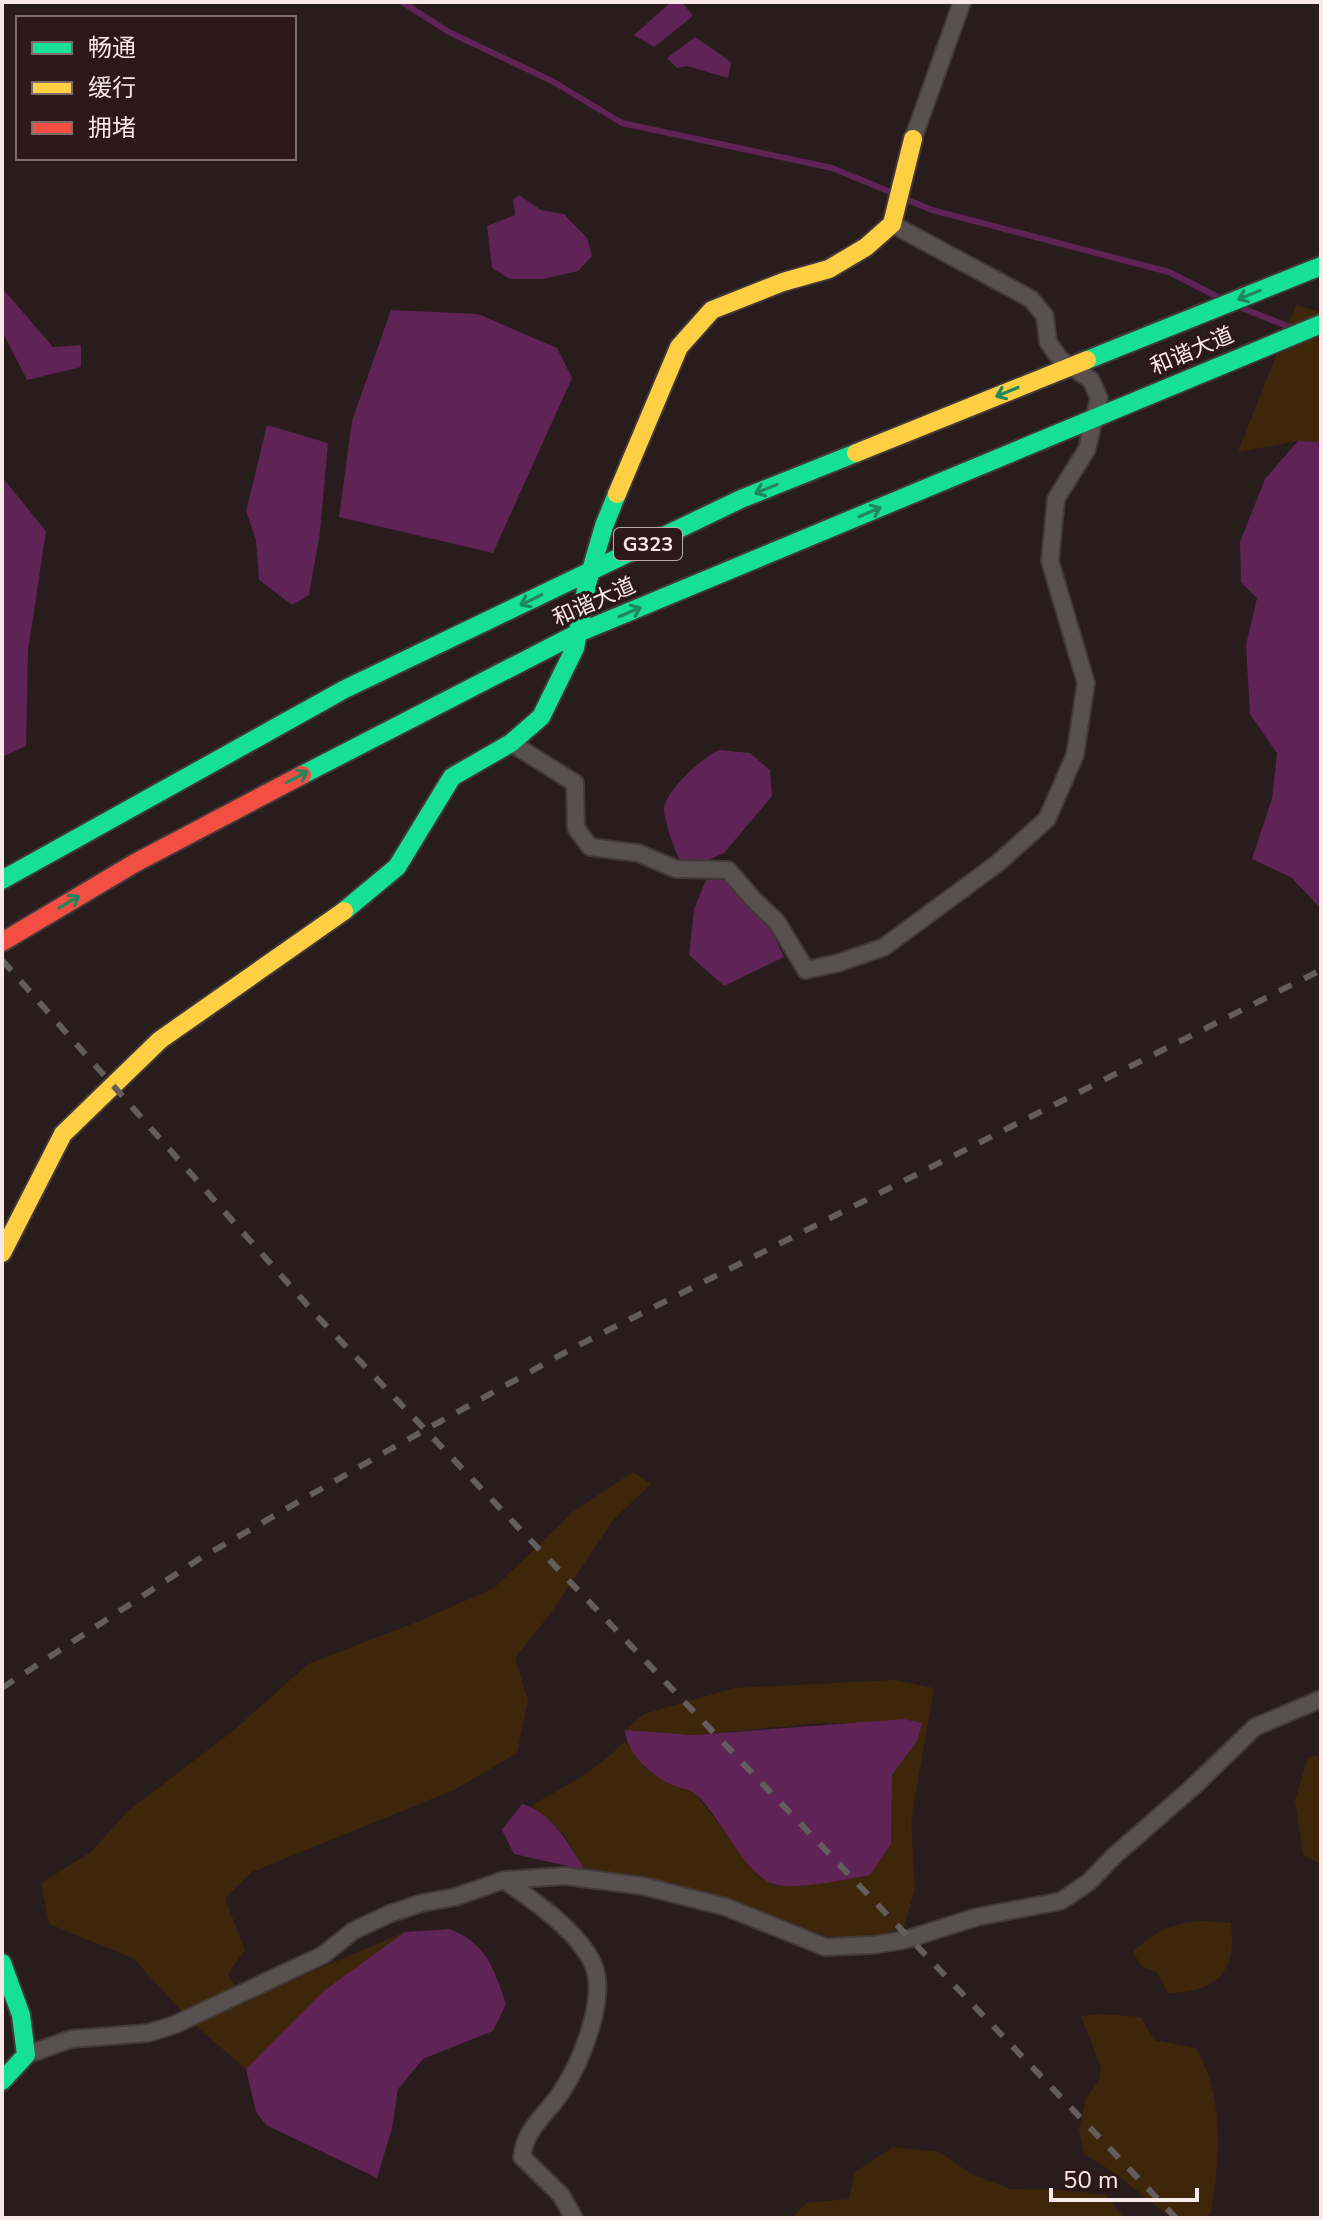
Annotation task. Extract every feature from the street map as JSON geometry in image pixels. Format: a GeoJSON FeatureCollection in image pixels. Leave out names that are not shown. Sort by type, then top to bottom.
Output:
{"type":"FeatureCollection","features":[{"type":"Feature","properties":{"kind":"main road"},"geometry":{"type":"LineString","coordinates":[[2,1253],[63,1134],[160,1040],[335,918],[397,867],[452,777],[511,743],[541,717],[575,648],[587,584],[604,526],[679,347],[712,310],[783,282],[829,269],[866,247],[892,224],[913,139]]}},
{"type":"Feature","properties":{"kind":"main road","name":"和谐大道"},"geometry":{"type":"LineString","coordinates":[[2,880],[345,689],[741,499],[1321,266]]}},
{"type":"Feature","properties":{"kind":"main road","name":"和谐大道"},"geometry":{"type":"LineString","coordinates":[[2,942],[135,863],[578,633],[1317,326]]}},
{"type":"Feature","properties":{"kind":"main road"},"geometry":{"type":"LineString","coordinates":[[2,1963],[21,2015],[26,2055],[2,2081]]}},
{"type":"Feature","properties":{"kind":"street"},"geometry":{"type":"LineString","coordinates":[[913,139],[962,2]]}},
{"type":"Feature","properties":{"kind":"street"},"geometry":{"type":"LineString","coordinates":[[511,743],[575,783],[576,828],[590,847],[638,853],[676,869],[728,870],[777,922],[806,970],[884,947],[998,863],[1047,819],[1075,755],[1086,683],[1050,561],[1056,499],[1087,449],[1099,398],[1091,380],[1060,359],[1048,342],[1045,316],[1031,299],[892,224]]}},
{"type":"Feature","properties":{"kind":"street"},"geometry":{"type":"LineString","coordinates":[[26,2055],[71,2039],[148,2033],[174,2025],[323,1955],[353,1931],[389,1914],[422,1903],[455,1897],[504,1880],[565,1876],[643,1886],[726,1907],[825,1947],[904,1940],[977,1917],[1061,1901],[1089,1882],[1255,1727],[1321,1699]]}},
{"type":"Feature","properties":{"kind":"street"},"geometry":{"type":"LineString","coordinates":[[504,1880],[563,1928],[585,1951],[594,1966],[596,2007],[580,2061],[561,2094],[530,2130],[522,2157],[561,2195],[574,2218]]}},
{"type":"Feature","properties":{"kind":"shaded area"},"geometry":{"type":"Polygon","coordinates":[[[671,2],[682,2],[693,16],[654,47],[634,35],[671,2]]]}},
{"type":"Feature","properties":{"kind":"shaded area"},"geometry":{"type":"Polygon","coordinates":[[[695,37],[731,62],[728,78],[687,66],[677,68],[667,58],[695,37]]]}},
{"type":"Feature","properties":{"kind":"shaded area"},"geometry":{"type":"Polygon","coordinates":[[[519,195],[541,210],[564,214],[587,238],[592,256],[578,271],[543,279],[510,279],[492,268],[487,226],[515,215],[513,200],[519,195]]]}},
{"type":"Feature","properties":{"kind":"shaded area"},"geometry":{"type":"Polygon","coordinates":[[[2,288],[53,347],[81,345],[81,367],[27,380],[2,331],[2,288]]]}},
{"type":"Feature","properties":{"kind":"shaded area"},"geometry":{"type":"Polygon","coordinates":[[[1296,305],[1321,312],[1321,442],[1298,441],[1238,452],[1296,305]]]}},
{"type":"Feature","properties":{"kind":"shaded area"},"geometry":{"type":"Polygon","coordinates":[[[391,310],[478,314],[557,348],[572,378],[493,553],[339,517],[352,421],[391,310]]]}},
{"type":"Feature","properties":{"kind":"shaded area"},"geometry":{"type":"Polygon","coordinates":[[[267,425],[328,443],[320,532],[309,595],[292,605],[259,580],[256,540],[246,511],[267,425]]]}},
{"type":"Feature","properties":{"kind":"shaded area"},"geometry":{"type":"Polygon","coordinates":[[[1298,441],[1321,442],[1321,909],[1292,878],[1252,859],[1272,799],[1277,753],[1250,714],[1246,645],[1257,598],[1241,582],[1240,542],[1265,479],[1298,441]]]}},
{"type":"Feature","properties":{"kind":"shaded area"},"geometry":{"type":"Polygon","coordinates":[[[2,477],[46,531],[28,651],[26,746],[2,757],[2,477]]]}},
{"type":"Feature","properties":{"kind":"shaded area"},"geometry":{"type":"Polygon","coordinates":[[[720,750],[750,753],[770,770],[772,796],[724,853],[702,863],[682,864],[666,820],[666,801],[687,774],[720,750]]]}},
{"type":"Feature","properties":{"kind":"shaded area"},"geometry":{"type":"Polygon","coordinates":[[[706,880],[725,880],[769,926],[784,957],[724,986],[689,955],[694,909],[706,880]]]}},
{"type":"Feature","properties":{"kind":"shaded area"},"geometry":{"type":"Polygon","coordinates":[[[633,1472],[651,1484],[614,1519],[550,1614],[515,1658],[528,1701],[517,1753],[456,1789],[252,1872],[225,1898],[245,1950],[228,1974],[243,2005],[269,1990],[405,1932],[325,1990],[246,2069],[192,2023],[133,1958],[49,1924],[41,1883],[91,1852],[128,1811],[234,1730],[308,1664],[494,1588],[574,1511],[633,1472]]]}},
{"type":"Feature","properties":{"kind":"shaded area"},"geometry":{"type":"Polygon","coordinates":[[[894,1680],[934,1688],[911,1820],[915,1889],[904,1927],[877,1937],[826,1936],[729,1899],[585,1870],[563,1833],[530,1806],[592,1769],[625,1741],[645,1768],[670,1784],[696,1794],[757,1875],[773,1885],[820,1884],[891,1844],[892,1775],[917,1741],[921,1723],[904,1719],[871,1723],[821,1723],[694,1735],[625,1730],[644,1714],[735,1688],[894,1680]]]}},
{"type":"Feature","properties":{"kind":"shaded area"},"geometry":{"type":"Polygon","coordinates":[[[904,1719],[922,1723],[917,1741],[892,1775],[891,1844],[870,1875],[794,1886],[773,1884],[753,1870],[698,1796],[662,1780],[640,1762],[626,1739],[625,1730],[694,1735],[904,1719]]]}},
{"type":"Feature","properties":{"kind":"shaded area"},"geometry":{"type":"Polygon","coordinates":[[[1321,1755],[1319,1863],[1303,1855],[1295,1800],[1308,1757],[1321,1755]]]}},
{"type":"Feature","properties":{"kind":"shaded area"},"geometry":{"type":"Polygon","coordinates":[[[522,1804],[551,1822],[585,1870],[514,1854],[502,1830],[522,1804]]]}},
{"type":"Feature","properties":{"kind":"shaded area"},"geometry":{"type":"Polygon","coordinates":[[[1203,1921],[1231,1923],[1231,1955],[1227,1967],[1211,1984],[1185,1992],[1168,1993],[1157,1972],[1141,1966],[1133,1952],[1165,1929],[1203,1921]]]}},
{"type":"Feature","properties":{"kind":"shaded area"},"geometry":{"type":"Polygon","coordinates":[[[450,1929],[481,1950],[493,1969],[506,2004],[493,2031],[423,2059],[398,2089],[392,2128],[377,2178],[266,2125],[256,2112],[246,2069],[325,1990],[405,1932],[450,1929]]]}},
{"type":"Feature","properties":{"kind":"shaded area"},"geometry":{"type":"Polygon","coordinates":[[[1081,2016],[1141,2017],[1154,2040],[1196,2048],[1212,2087],[1218,2128],[1217,2170],[1211,2212],[1204,2218],[1174,2218],[1166,2214],[1116,2174],[1084,2154],[1079,2129],[1086,2099],[1099,2080],[1101,2068],[1081,2016]]]}},
{"type":"Feature","properties":{"kind":"shaded area"},"geometry":{"type":"Polygon","coordinates":[[[893,2147],[939,2152],[973,2175],[1011,2189],[1106,2195],[1124,2218],[792,2218],[806,2203],[849,2199],[855,2172],[893,2147]]]}},
{"type":"Feature","properties":{"kind":"waterway"},"geometry":{"type":"LineString","coordinates":[[402,2],[449,32],[552,81],[622,123],[832,168],[893,193]]}},
{"type":"Feature","properties":{"kind":"waterway"},"geometry":{"type":"LineString","coordinates":[[903,198],[932,210],[1169,272],[1216,296]]}},
{"type":"Feature","properties":{"kind":"waterway"},"geometry":{"type":"LineString","coordinates":[[1244,309],[1290,327]]}},
{"type":"Feature","properties":{"kind":"railway"},"geometry":{"type":"LineString","coordinates":[[2,960],[316,1315],[1176,2218]]}},
{"type":"Feature","properties":{"kind":"railway"},"geometry":{"type":"LineString","coordinates":[[2,1688],[199,1559],[575,1347],[1321,970]]}},
{"type":"Feature","properties":{"kind":"traffic: fast"},"geometry":{"type":"LineString","coordinates":[[1087,360],[1321,266]]}},
{"type":"Feature","properties":{"kind":"traffic: fast"},"geometry":{"type":"LineString","coordinates":[[302,775],[578,633],[1321,324]]}},
{"type":"Feature","properties":{"kind":"traffic: fast"},"geometry":{"type":"LineString","coordinates":[[2,880],[345,689],[741,499],[856,453]]}},
{"type":"Feature","properties":{"kind":"traffic: fast"},"geometry":{"type":"LineString","coordinates":[[344,911],[397,867],[452,777],[511,743],[541,717],[575,648],[587,584],[617,494]]}},
{"type":"Feature","properties":{"kind":"traffic: fast"},"geometry":{"type":"LineString","coordinates":[[2,1963],[21,2015],[26,2055],[2,2081]]}},
{"type":"Feature","properties":{"kind":"traffic: slow"},"geometry":{"type":"LineString","coordinates":[[617,494],[679,347],[712,310],[783,282],[829,269],[866,247],[892,224],[913,139]]}},
{"type":"Feature","properties":{"kind":"traffic: slow"},"geometry":{"type":"LineString","coordinates":[[856,453],[1087,360]]}},
{"type":"Feature","properties":{"kind":"traffic: slow"},"geometry":{"type":"LineString","coordinates":[[2,1253],[63,1134],[160,1040],[344,911]]}},
{"type":"Feature","properties":{"kind":"traffic: jam"},"geometry":{"type":"LineString","coordinates":[[2,942],[135,863],[302,775]]}}]}
